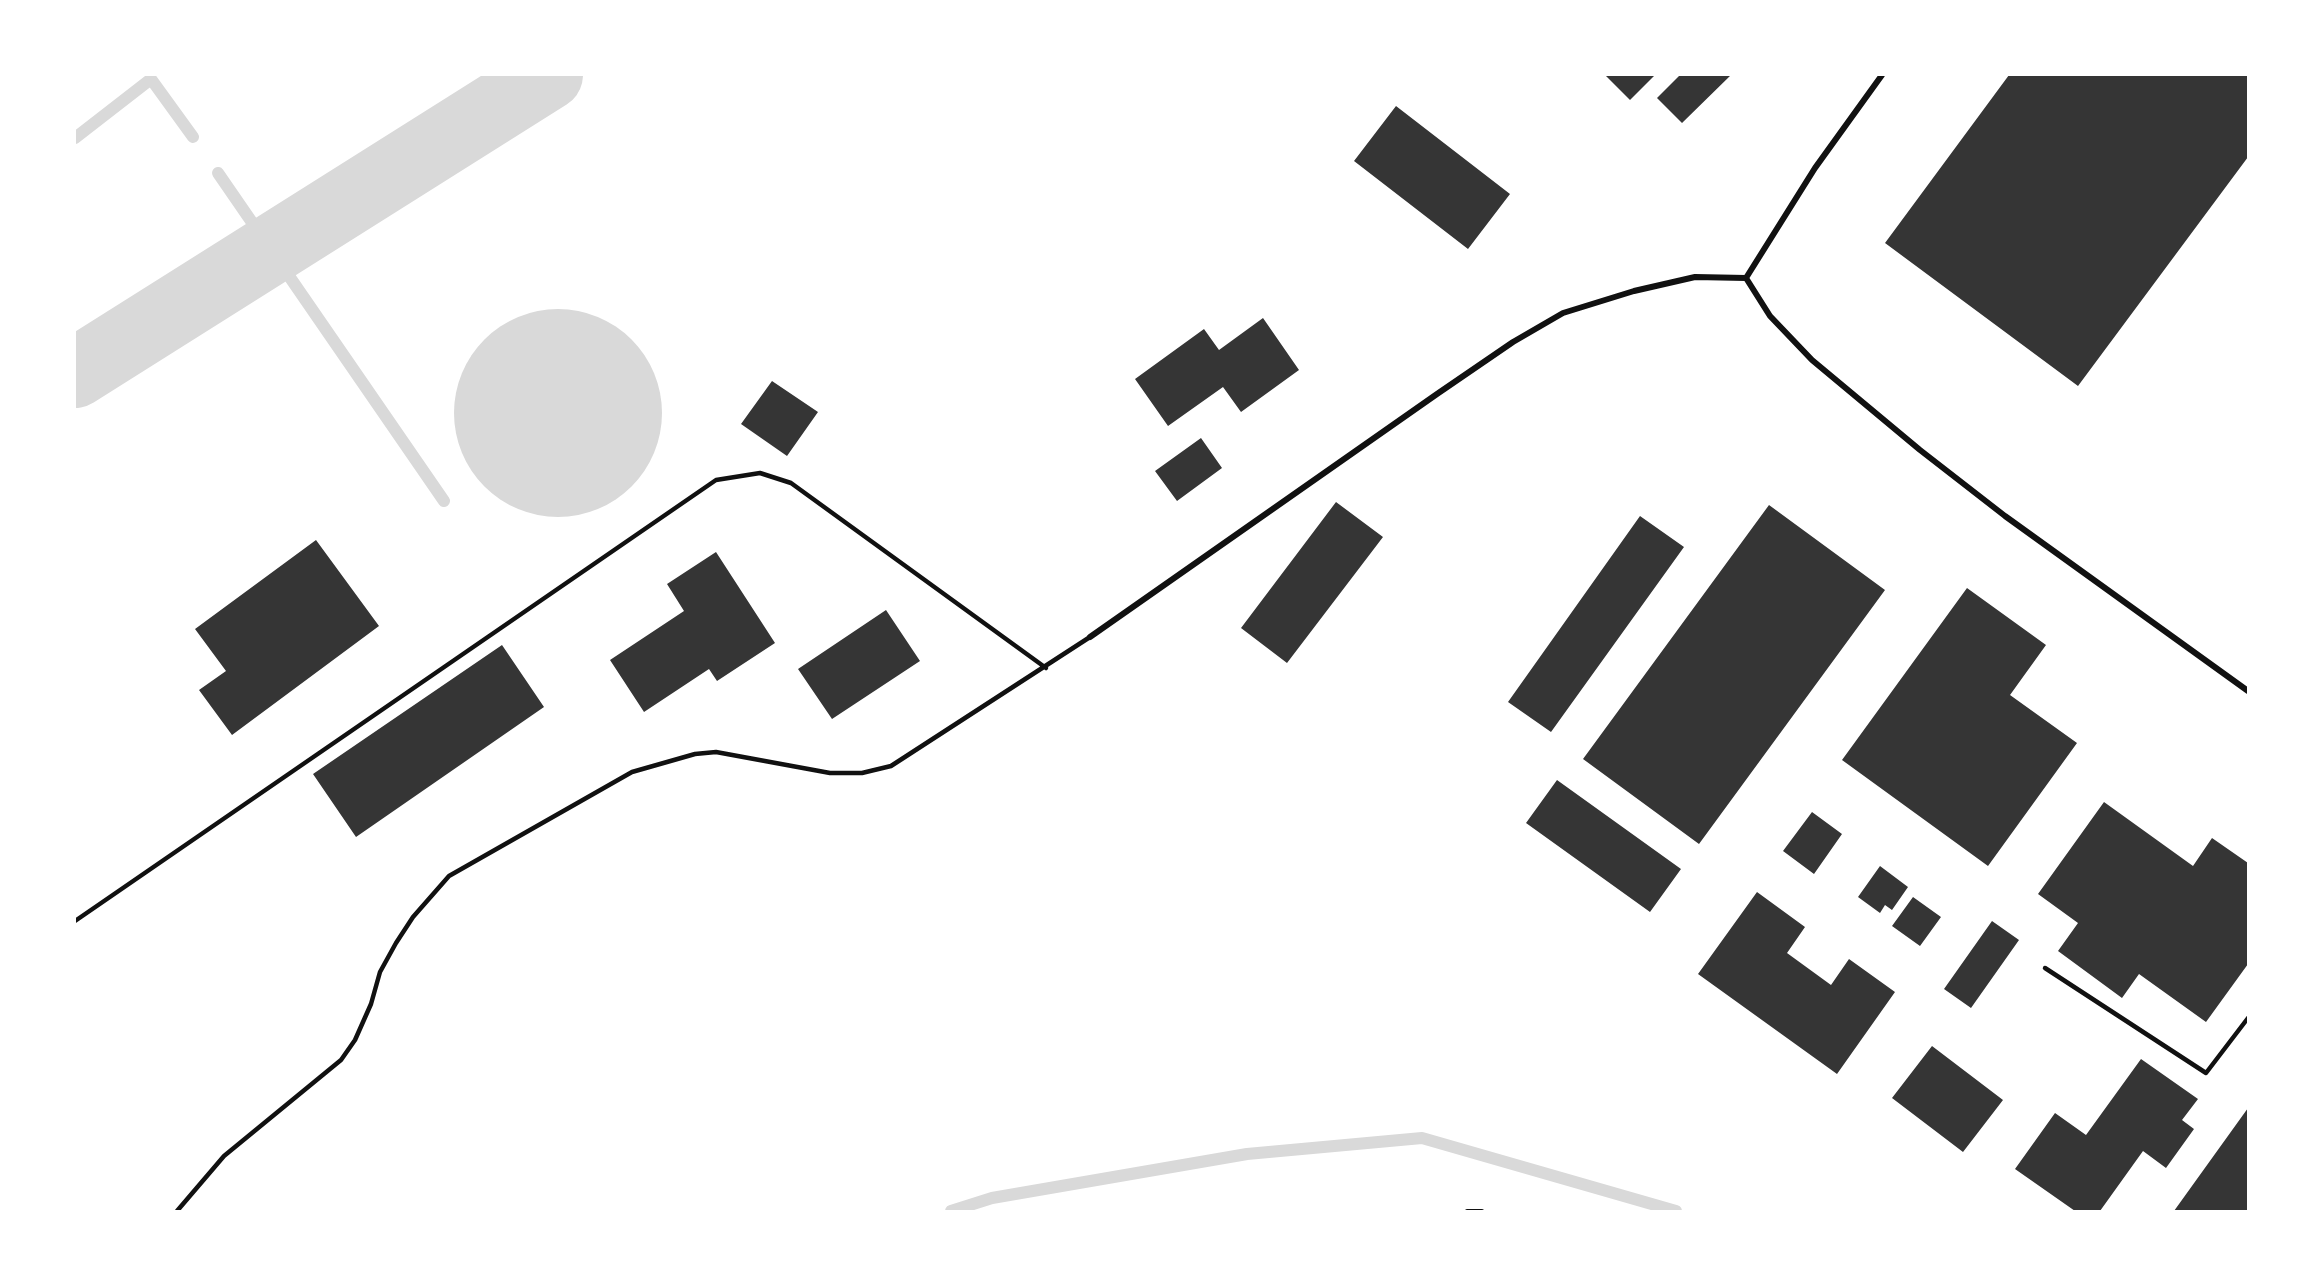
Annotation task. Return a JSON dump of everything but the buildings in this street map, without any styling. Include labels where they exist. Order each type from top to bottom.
[{"type":"street","points":[[1746,278],[1815,168],[1882,75]]},
{"type":"street","points":[[1090,637],[1447,387],[1513,342],[1563,313],[1634,291],[1695,277],[1746,278]]},
{"type":"street","points":[[1746,278],[1770,316],[1812,360],[1920,450],[2005,516],[2248,691]]},
{"type":"lane","points":[[75,921],[716,480],[760,473],[791,483],[1046,668]]},
{"type":"lane","points":[[177,1211],[224,1156],[341,1060],[355,1040],[380,972],[396,943],[413,917],[449,876],[632,772],[695,754],[716,752],[830,773],[862,773],[891,766],[1046,668],[1090,637]]},
{"type":"lane","points":[[2045,968],[2206,1073],[2248,1018]]},
{"type":"path","points":[[1467,1211],[1482,1211]]},
{"type":"shaded area","points":[[548,309],[568,309],[598,316],[616,326],[632,339],[645,355],[655,373],[662,413],[655,453],[645,471],[632,487],[616,500],[598,510],[568,517],[548,517],[518,510],[492,494],[477,479],[461,453],[454,423],[454,403],[461,373],[477,347],[492,332],[518,316]]},
{"type":"waterway","points":[[75,373],[548,75]]},
{"type":"waterway","points":[[75,138],[151,79],[193,137]]},
{"type":"waterway","points":[[218,173],[444,501]]},
{"type":"waterway","points":[[951,1211],[992,1198],[1247,1154],[1422,1138],[1676,1211]]}]
